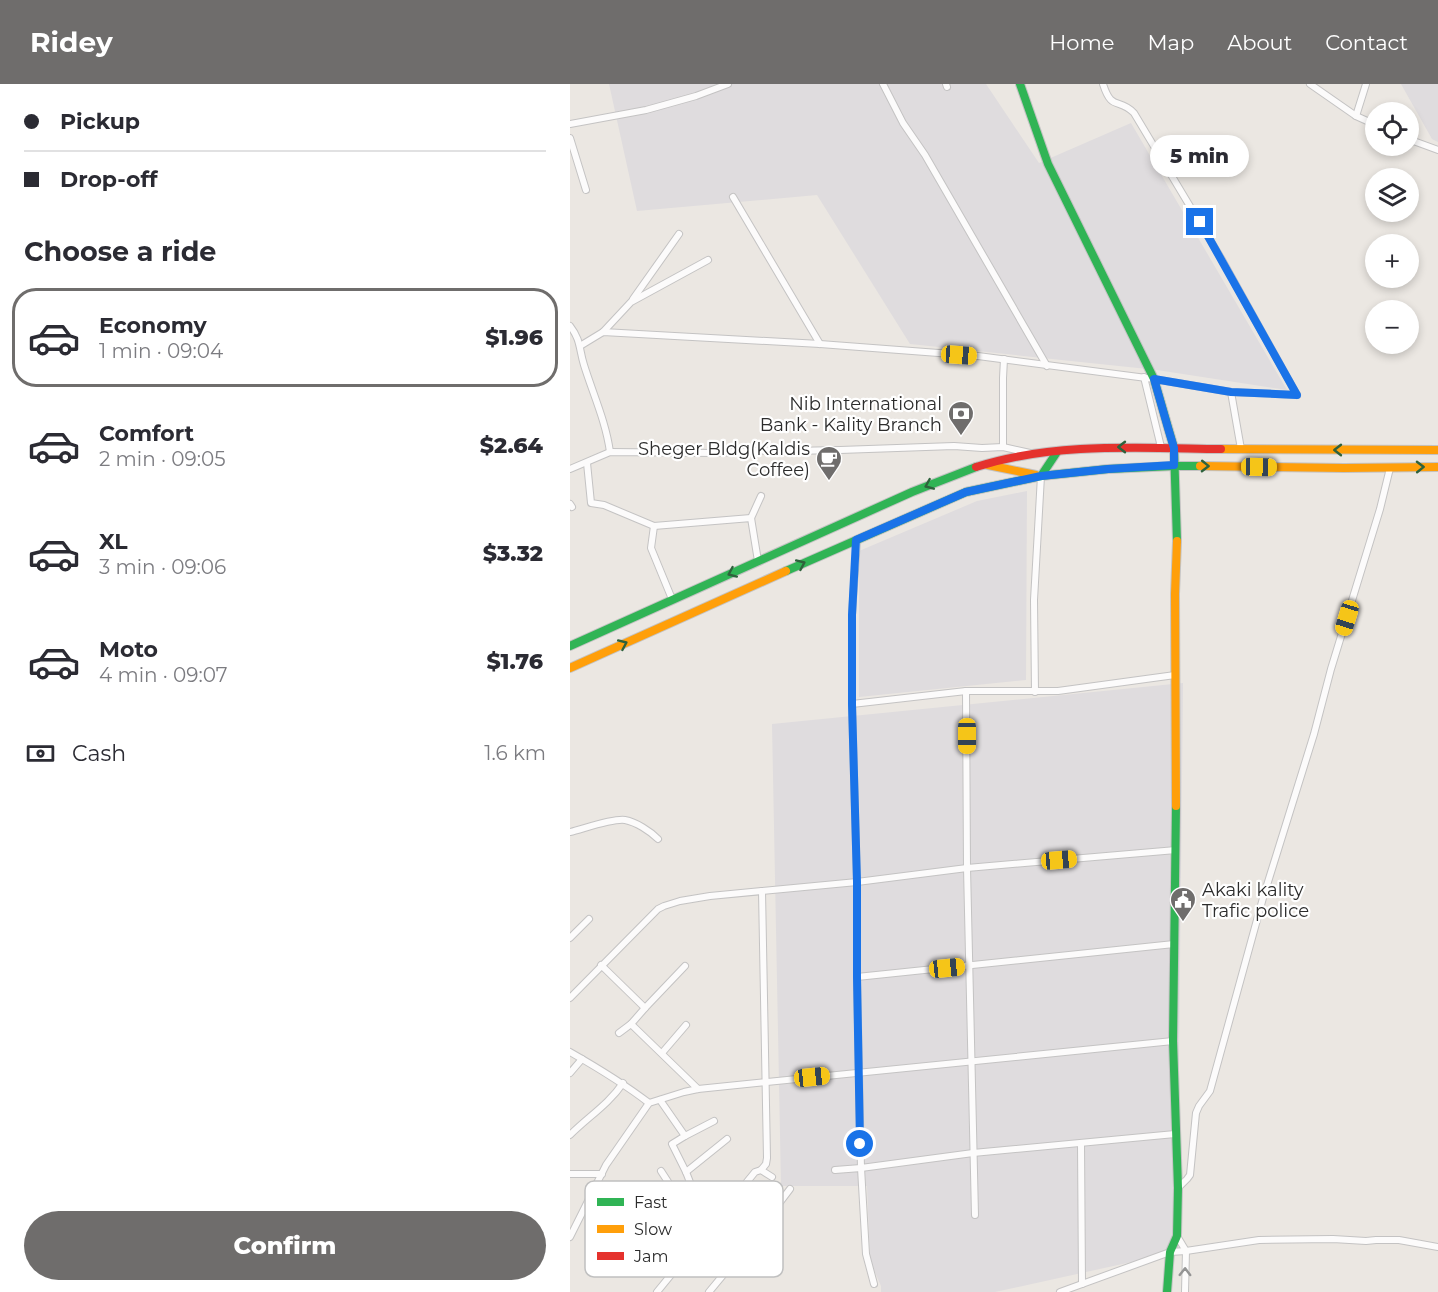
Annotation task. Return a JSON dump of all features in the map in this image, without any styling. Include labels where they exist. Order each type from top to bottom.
[{"type":"main road","points":[[1020,84],[1048,164],[1154,379],[1174,448],[1177,532],[1173,1041],[1178,1188],[1177,1236],[1170,1252],[1167,1292]]},
{"type":"main road","points":[[570,646],[912,492],[984,464],[1037,454],[1109,447],[1438,450]]},
{"type":"main road","points":[[1041,476],[1057,452]]},
{"type":"main road","points":[[984,464],[1041,476]]},
{"type":"main road","points":[[570,668],[966,492],[1041,476],[1174,465],[1438,467]]},
{"type":"street","points":[[571,123],[646,110],[728,84]]},
{"type":"street","points":[[883,84],[903,123],[925,155],[1047,366]]},
{"type":"street","points":[[603,332],[820,344],[1004,359],[1144,377],[1231,392],[1297,395],[1221,258],[1134,113],[1126,106],[1113,103],[1103,84]]},
{"type":"street","points":[[1310,84],[1365,120]]},
{"type":"street","points":[[1356,116],[1366,84]]},
{"type":"street","points":[[570,138],[586,190]]},
{"type":"street","points":[[1419,143],[1438,150]]},
{"type":"street","points":[[733,197],[820,344]]},
{"type":"street","points":[[580,346],[603,332],[631,302],[679,234]]},
{"type":"street","points":[[631,302],[708,260]]},
{"type":"street","points":[[572,330],[578,337],[584,364],[607,433],[610,452]]},
{"type":"street","points":[[1002,447],[1004,359]]},
{"type":"street","points":[[1144,377],[1161,447]]},
{"type":"street","points":[[1231,392],[1241,449]]},
{"type":"street","points":[[570,469],[610,452],[715,453],[954,446],[1002,447],[1037,454]]},
{"type":"street","points":[[587,462],[591,503],[604,505],[654,526],[751,518]]},
{"type":"street","points":[[1178,1188],[1190,1174],[1196,1113],[1210,1091],[1263,898],[1314,734],[1390,468]]},
{"type":"street","points":[[1035,692],[1034,600],[1041,476]]},
{"type":"street","points":[[758,561],[751,518],[761,496]]},
{"type":"street","points":[[654,526],[651,548],[672,599]]},
{"type":"street","points":[[856,540],[852,615],[852,704],[861,1168],[866,1254],[874,1284]]},
{"type":"street","points":[[852,704],[966,691],[1035,692],[1069,689],[1175,675]]},
{"type":"street","points":[[966,691],[967,868],[975,1215]]},
{"type":"street","points":[[570,832],[616,820],[626,820],[658,839]]},
{"type":"street","points":[[572,993],[658,909],[680,901],[967,868],[1176,850]]},
{"type":"street","points":[[748,1181],[755,1172],[761,1170],[767,1158],[762,891]]},
{"type":"street","points":[[570,938],[589,919]]},
{"type":"street","points":[[857,977],[1174,944]]},
{"type":"street","points":[[602,965],[645,1008]]},
{"type":"street","points":[[619,1033],[631,1024],[685,966]]},
{"type":"street","points":[[631,1024],[698,1089]]},
{"type":"street","points":[[662,1053],[686,1025]]},
{"type":"street","points":[[599,1181],[649,1103],[684,1092],[1173,1041]]},
{"type":"street","points":[[570,1052],[623,1083],[649,1103]]},
{"type":"street","points":[[570,1073],[582,1059]]},
{"type":"street","points":[[570,1135],[607,1103],[623,1083]]},
{"type":"street","points":[[660,1100],[685,1136]]},
{"type":"street","points":[[690,1181],[672,1144],[714,1121]]},
{"type":"street","points":[[835,1170],[973,1153],[1175,1134]]},
{"type":"street","points":[[686,1172],[726,1139]]},
{"type":"street","points":[[1081,1144],[1082,1284]]},
{"type":"street","points":[[761,1170],[772,1177]]},
{"type":"street","points":[[661,1171],[667,1181]]},
{"type":"street","points":[[570,1174],[602,1174]]},
{"type":"street","points":[[783,1198],[790,1189]]},
{"type":"street","points":[[570,1237],[585,1209]]},
{"type":"street","points":[[570,1219],[577,1224]]},
{"type":"street","points":[[1177,1236],[1186,1251],[1185,1292]]},
{"type":"street","points":[[1060,1292],[1170,1252],[1248,1241],[1269,1239],[1399,1240],[1438,1247]]},
{"type":"street","points":[[657,1292],[669,1277]]},
{"type":"street","points":[[709,1292],[721,1277]]},
{"type":"shaded area","points":[[609,84],[986,84],[1039,163],[1131,123],[1287,390],[1157,370],[910,344],[817,195],[637,211]]},
{"type":"shaded area","points":[[1401,84],[1438,84],[1438,142],[1432,139],[1419,116],[1419,102],[1411,102]]},
{"type":"shaded area","points":[[1027,491],[1026,680],[859,697],[859,551],[977,501]]},
{"type":"shaded area","points":[[1183,683],[1177,1252],[995,1292],[881,1292],[881,1286],[870,1261],[867,1186],[783,1186],[783,1181],[781,1181],[772,724]]},
{"type":"traffic: fast","points":[[1020,84],[1048,164],[1154,379],[1174,448],[1177,541]]},
{"type":"traffic: fast","points":[[1041,476],[1057,452]]},
{"type":"traffic: fast","points":[[786,571],[966,492],[1041,476],[1108,469],[1200,466]]},
{"type":"traffic: fast","points":[[570,646],[912,492],[976,467]]},
{"type":"traffic: fast","points":[[1167,1292],[1170,1252],[1177,1236],[1178,1188],[1173,1041],[1176,806]]},
{"type":"traffic: slow","points":[[1221,449],[1438,450]]},
{"type":"traffic: slow","points":[[988,465],[1036,475]]},
{"type":"traffic: slow","points":[[1200,466],[1438,467]]},
{"type":"traffic: slow","points":[[1176,806],[1177,541]]},
{"type":"traffic: slow","points":[[570,668],[786,571]]},
{"type":"traffic: jam","points":[[976,467],[1006,459],[1066,450],[1221,449]]},
{"type":"place","name":"Nib International Bank - Kality Branch","points":[[961,437]]},
{"type":"place","name":"Sheger Bldg(Kaldis Coffee)","points":[[829,482]]},
{"type":"place","name":"Akaki kality Trafic police","points":[[1183,923]]},
{"type":"route","points":[[860,1144],[852,704],[852,615],[856,540],[966,492],[1041,476],[1174,465],[1174,448],[1154,379],[1231,392],[1297,395],[1200,222]]}]
